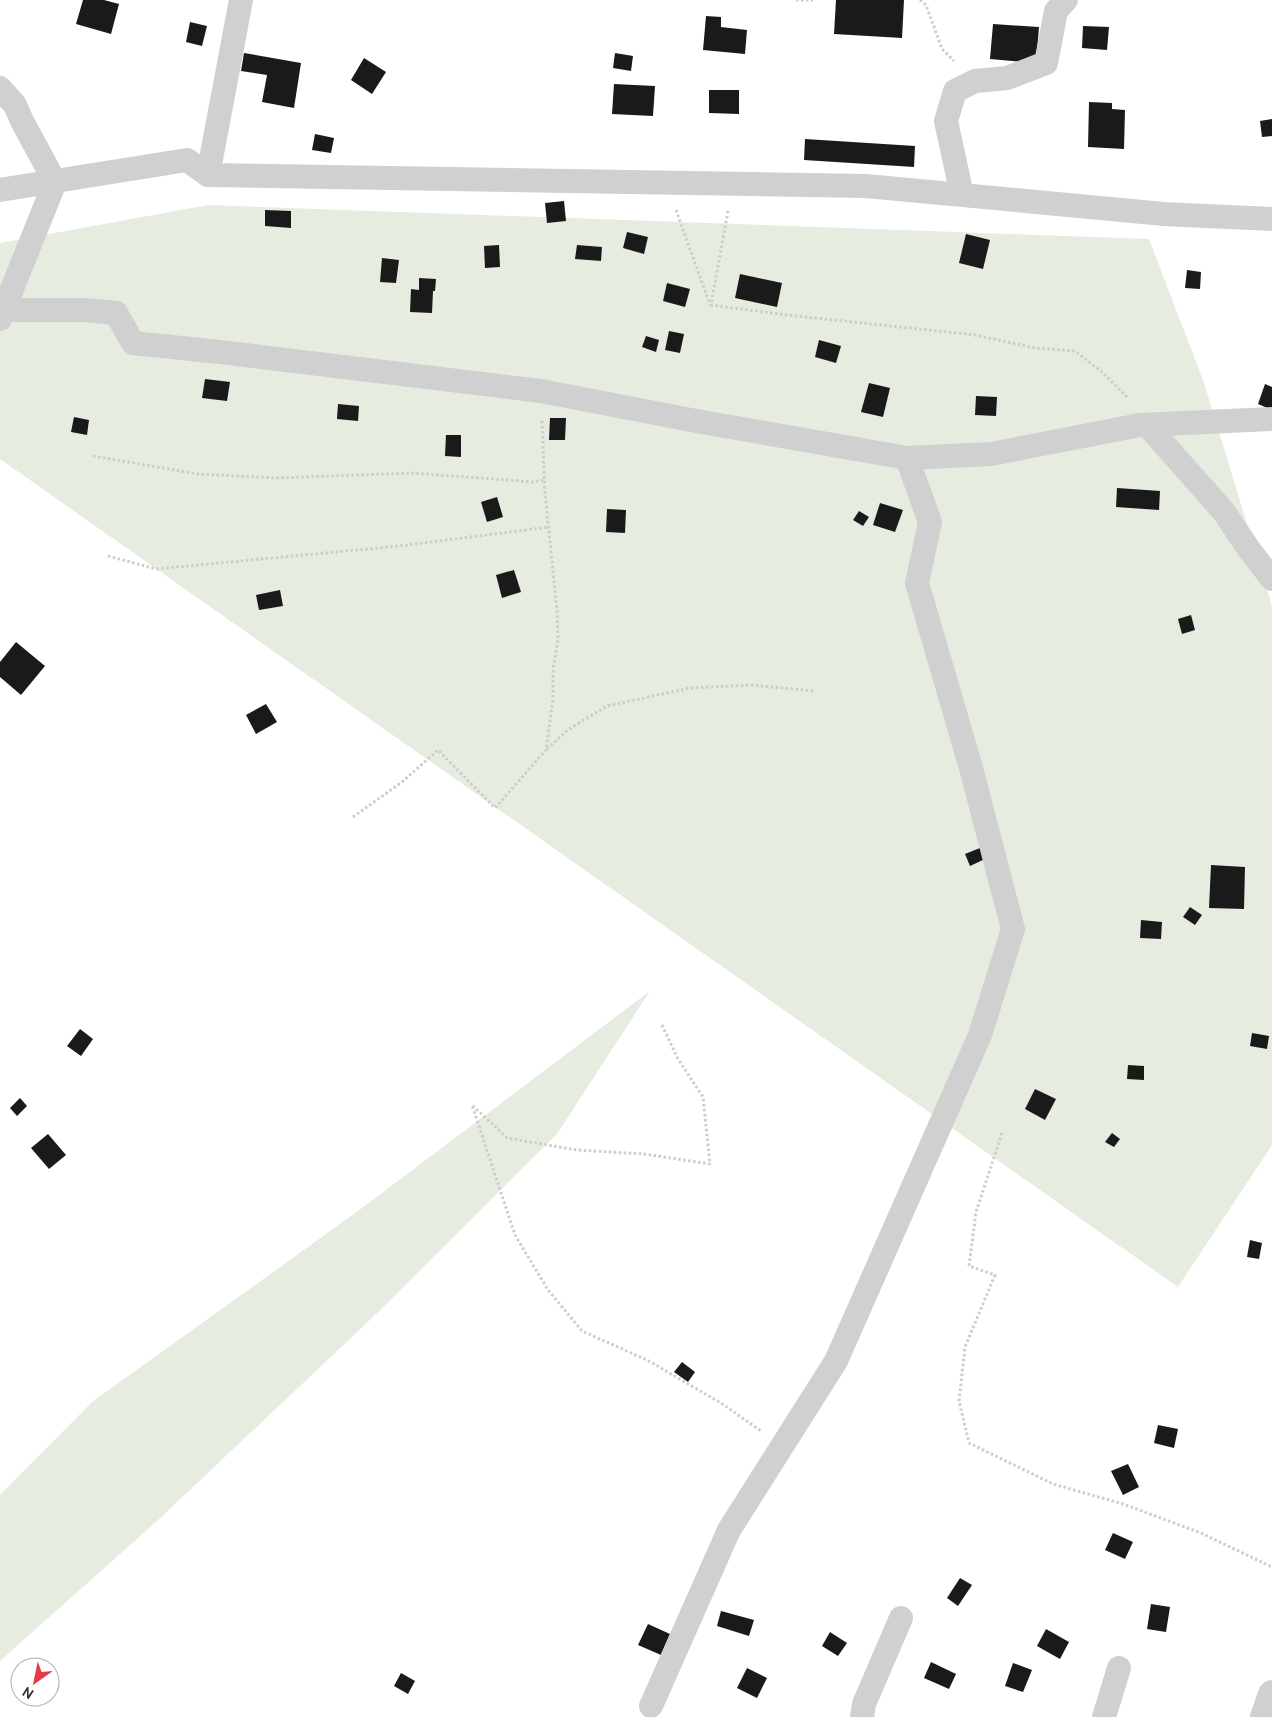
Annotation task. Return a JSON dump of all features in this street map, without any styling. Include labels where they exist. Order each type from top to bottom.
[{"type":"street","points":[[208,176],[241,0]]},
{"type":"street","points":[[962,196],[946,121],[955,91],[975,81],[1008,78],[1046,63],[1056,11],[1066,0]]},
{"type":"street","points":[[0,88],[15,105],[56,182]]},
{"type":"street","points":[[0,190],[187,160],[208,176],[866,186],[1164,214],[1272,220]]},
{"type":"street","points":[[56,182],[2,314],[84,310],[116,313],[133,343],[229,352],[541,391],[691,420],[907,458],[991,454],[1148,425],[1272,419]]},
{"type":"street","points":[[1148,425],[1224,512],[1272,579]]},
{"type":"street","points":[[651,1706],[729,1530],[836,1361],[980,1035],[1013,929],[971,768],[917,583],[930,522],[907,458]]},
{"type":"street","points":[[862,1717],[864,1704],[901,1618]]},
{"type":"street","points":[[1104,1717],[1119,1668]]},
{"type":"path","points":[[796,0],[813,0]]},
{"type":"path","points":[[920,0],[926,6],[942,49],[975,81]]},
{"type":"path","points":[[666,182],[711,305]]},
{"type":"path","points":[[711,305],[734,183]]},
{"type":"path","points":[[711,305],[974,335],[1035,348],[1075,351],[1101,371],[1124,393],[1148,425]]},
{"type":"path","points":[[541,391],[544,480],[557,610],[558,640],[553,670],[553,699],[546,750]]},
{"type":"path","points":[[93,456],[198,474],[234,476],[278,478],[411,472],[534,482],[544,480]]},
{"type":"path","points":[[108,556],[156,569],[380,548],[549,527]]},
{"type":"path","points":[[353,817],[402,782],[438,750],[495,808],[546,750],[569,729],[607,706],[690,688],[750,685],[814,691]]},
{"type":"path","points":[[662,1026],[678,1059],[703,1098],[710,1164],[644,1154],[577,1150],[507,1138],[472,1105],[515,1235],[548,1290],[582,1331],[647,1360],[720,1403],[782,1446]]},
{"type":"path","points":[[1002,1134],[976,1212],[969,1266],[995,1275],[965,1347],[959,1401],[969,1443],[1053,1484],[1123,1504],[1201,1533],[1272,1567]]},
{"type":"shaded area","points":[[208,205],[1149,239],[1204,383],[1272,606],[1272,1145],[1178,1287],[0,459],[0,243]]},
{"type":"shaded area","points":[[650,991],[557,1134],[373,1317],[157,1521],[0,1661],[0,1495],[92,1402],[358,1211]]},
{"type":"building","points":[[83,0],[104,0],[119,4],[111,34],[76,24]]},
{"type":"building","points":[[836,0],[904,0],[902,38],[834,34]]},
{"type":"building","points":[[706,16],[721,17],[721,27],[747,30],[745,54],[703,50]]},
{"type":"building","points":[[190,22],[207,26],[202,46],[186,42]]},
{"type":"building","points":[[993,24],[1039,27],[1036,63],[990,59]]},
{"type":"building","points":[[1083,26],[1109,27],[1107,50],[1082,48]]},
{"type":"building","points":[[244,53],[301,63],[294,108],[262,102],[267,75],[241,71]]},
{"type":"building","points":[[615,53],[633,56],[631,71],[613,68]]},
{"type":"building","points":[[364,58],[386,72],[372,94],[351,80]]},
{"type":"building","points":[[614,84],[655,86],[653,116],[612,114]]},
{"type":"building","points":[[709,90],[739,90],[739,114],[709,113]]},
{"type":"building","points":[[1089,102],[1112,103],[1112,109],[1125,110],[1124,149],[1088,147]]},
{"type":"building","points":[[1272,119],[1272,136],[1262,137],[1260,121]]},
{"type":"building","points":[[315,134],[334,138],[331,153],[312,150]]},
{"type":"building","points":[[805,139],[915,146],[914,167],[804,160]]},
{"type":"building","points":[[564,201],[566,221],[547,223],[545,203]]},
{"type":"building","points":[[265,210],[291,211],[291,228],[265,226]]},
{"type":"building","points":[[627,232],[648,237],[644,254],[623,248]]},
{"type":"building","points":[[966,234],[990,240],[983,269],[959,263]]},
{"type":"building","points":[[499,245],[500,267],[485,268],[484,246]]},
{"type":"building","points":[[577,245],[602,247],[601,261],[575,259]]},
{"type":"building","points":[[382,258],[399,260],[396,283],[380,282]]},
{"type":"building","points":[[1187,270],[1201,272],[1200,289],[1185,288]]},
{"type":"building","points":[[740,274],[782,283],[777,307],[735,298]]},
{"type":"building","points":[[419,278],[436,279],[435,291],[433,291],[432,313],[410,312],[411,289],[419,290]]},
{"type":"building","points":[[667,283],[690,289],[685,307],[663,301]]},
{"type":"building","points":[[669,331],[684,334],[680,353],[665,350]]},
{"type":"building","points":[[646,336],[659,340],[656,352],[642,347]]},
{"type":"building","points":[[819,340],[841,346],[836,363],[815,357]]},
{"type":"building","points":[[205,379],[230,382],[227,401],[202,398]]},
{"type":"building","points":[[869,383],[890,388],[883,417],[861,412]]},
{"type":"building","points":[[1265,384],[1272,387],[1272,410],[1258,404]]},
{"type":"building","points":[[976,396],[997,397],[996,416],[975,415]]},
{"type":"building","points":[[338,404],[359,406],[358,421],[337,419]]},
{"type":"building","points":[[74,417],[89,420],[87,435],[71,432]]},
{"type":"building","points":[[550,418],[566,418],[565,440],[549,440]]},
{"type":"building","points":[[446,435],[461,435],[461,457],[445,456]]},
{"type":"building","points":[[1117,488],[1160,491],[1159,510],[1116,507]]},
{"type":"building","points":[[497,497],[503,517],[487,522],[481,502]]},
{"type":"building","points":[[880,503],[903,510],[895,532],[873,525]]},
{"type":"building","points":[[607,509],[626,510],[625,533],[606,532]]},
{"type":"building","points":[[859,511],[869,517],[863,526],[853,520]]},
{"type":"building","points":[[514,570],[521,592],[502,598],[496,575]]},
{"type":"building","points":[[280,590],[283,606],[259,610],[256,595]]},
{"type":"building","points":[[1191,615],[1195,630],[1182,634],[1178,619]]},
{"type":"building","points":[[16,642],[45,666],[21,695],[0,677],[0,662]]},
{"type":"building","points":[[266,704],[277,722],[256,734],[246,715]]},
{"type":"building","points":[[980,848],[985,859],[970,866],[965,854]]},
{"type":"building","points":[[1211,865],[1245,867],[1244,909],[1209,908]]},
{"type":"building","points":[[1190,907],[1202,915],[1195,925],[1183,917]]},
{"type":"building","points":[[1141,920],[1162,922],[1161,939],[1140,938]]},
{"type":"building","points":[[80,1029],[93,1039],[81,1056],[67,1046]]},
{"type":"building","points":[[1252,1033],[1269,1036],[1267,1049],[1250,1046]]},
{"type":"building","points":[[1128,1065],[1144,1066],[1144,1080],[1127,1079]]},
{"type":"building","points":[[1035,1089],[1056,1099],[1045,1120],[1025,1109]]},
{"type":"building","points":[[20,1098],[27,1106],[17,1116],[10,1108]]},
{"type":"building","points":[[1112,1133],[1120,1139],[1114,1147],[1105,1142]]},
{"type":"building","points":[[48,1134],[66,1155],[49,1169],[31,1148]]},
{"type":"building","points":[[1250,1240],[1262,1243],[1259,1259],[1247,1257]]},
{"type":"building","points":[[682,1362],[695,1372],[688,1382],[674,1372]]},
{"type":"building","points":[[1158,1425],[1178,1429],[1174,1448],[1154,1443]]},
{"type":"building","points":[[1128,1464],[1139,1487],[1123,1495],[1111,1471]]},
{"type":"building","points":[[1113,1533],[1133,1542],[1125,1559],[1105,1550]]},
{"type":"building","points":[[960,1578],[972,1585],[958,1606],[947,1598]]},
{"type":"building","points":[[1151,1604],[1170,1607],[1166,1632],[1147,1629]]},
{"type":"building","points":[[721,1611],[754,1620],[749,1636],[717,1626]]},
{"type":"building","points":[[648,1624],[670,1634],[661,1655],[638,1645]]},
{"type":"building","points":[[1046,1629],[1069,1642],[1060,1659],[1037,1646]]},
{"type":"building","points":[[830,1632],[847,1643],[838,1656],[822,1646]]},
{"type":"building","points":[[931,1662],[956,1674],[949,1689],[924,1678]]},
{"type":"building","points":[[1013,1663],[1032,1670],[1023,1692],[1005,1686]]},
{"type":"building","points":[[747,1668],[767,1678],[757,1698],[737,1688]]},
{"type":"building","points":[[401,1673],[415,1681],[408,1694],[394,1686]]}]
